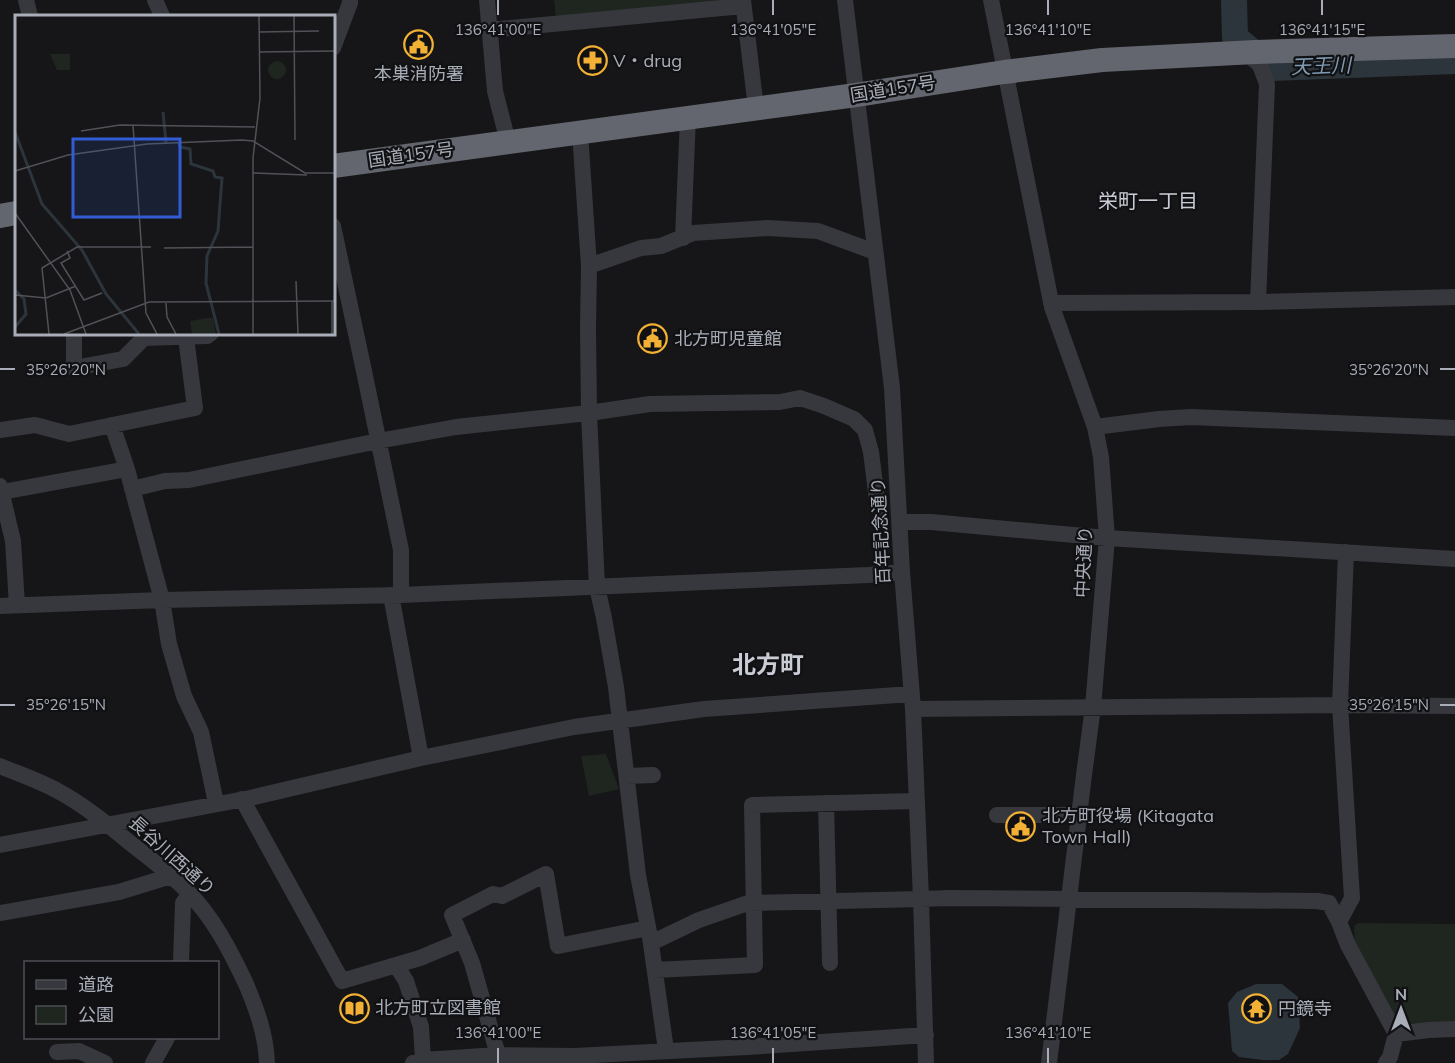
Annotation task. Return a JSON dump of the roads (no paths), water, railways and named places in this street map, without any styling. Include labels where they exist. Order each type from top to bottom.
[{"type":"highway","name":"国道157号","points":[[334,166],[1102,60],[1255,52],[1455,46]]},
{"type":"highway","points":[[0,216],[15,213]]},
{"type":"street","points":[[26,0],[30,15]]},
{"type":"street","points":[[155,0],[162,15]]},
{"type":"street","points":[[334,45],[350,0]]},
{"type":"street","points":[[487,0],[495,91],[508,142]]},
{"type":"street","name":"百年記念通り","points":[[845,0],[892,388],[912,701],[926,1063]]},
{"type":"street","name":"中央通り","points":[[991,0],[1051,303],[1095,427],[1101,458],[1107,538],[1093,707],[1049,1063]]},
{"type":"street","points":[[489,30],[743,3],[756,108]]},
{"type":"street","points":[[1255,52],[1267,84],[1258,302]]},
{"type":"street","points":[[683,238],[688,117]]},
{"type":"street","points":[[580,132],[589,266],[589,413],[597,586],[621,720],[638,875],[650,935],[666,1050]]},
{"type":"street","points":[[589,266],[641,248],[661,246],[693,233],[768,228],[818,231],[876,252]]},
{"type":"street","points":[[334,236],[338,274],[378,441],[401,550],[396,595],[421,758]]},
{"type":"street","points":[[1051,303],[1258,302],[1455,297]]},
{"type":"street","points":[[74,334],[74,368],[123,359],[144,338],[207,336],[209,334]]},
{"type":"street","points":[[0,430],[35,425],[69,434],[195,408],[186,337]]},
{"type":"street","points":[[132,489],[456,428],[650,404],[780,402],[800,398],[854,419],[865,430],[871,452],[878,508]]},
{"type":"street","points":[[1095,427],[1191,417],[1455,428]]},
{"type":"street","points":[[112,425],[127,469],[162,600],[170,644],[184,696],[201,732],[216,803]]},
{"type":"street","points":[[127,469],[1,489],[5,532],[13,541],[8,606],[396,595],[902,572]]},
{"type":"street","points":[[900,522],[931,522],[1107,538],[1455,559]]},
{"type":"street","points":[[1339,922],[1352,898],[1340,705],[1346,552]]},
{"type":"street","points":[[0,845],[242,799],[421,758],[574,727],[704,709],[800,700],[1093,707],[1455,706]]},
{"type":"street","name":"長谷川西通り","points":[[0,766],[58,791],[109,825],[190,894],[215,927],[239,968],[257,1010],[267,1049],[267,1063]]},
{"type":"street","points":[[627,776],[653,775]]},
{"type":"street","points":[[242,799],[342,981],[420,958],[463,940]]},
{"type":"street","points":[[655,970],[755,965],[753,805],[917,801]]},
{"type":"street","points":[[826,803],[830,963]]},
{"type":"street","points":[[997,815],[1079,815]]},
{"type":"street","points":[[498,1055],[472,963],[452,915],[493,894],[502,896],[546,874],[558,946],[650,935],[699,921],[748,903],[950,897],[1317,901],[1329,903],[1348,945],[1396,1034],[1390,1057],[1386,1063]]},
{"type":"street","points":[[0,913],[119,892],[171,876]]},
{"type":"street","points":[[181,961],[183,903],[190,894]]},
{"type":"street","points":[[396,965],[406,981],[421,1027],[418,1061],[498,1055],[575,1060],[666,1050],[926,1035]]},
{"type":"street","points":[[1396,1034],[1455,1029]]},
{"type":"street","points":[[153,1063],[166,1039]]},
{"type":"street","points":[[57,1052],[80,1051],[105,1063]]},
{"type":"waterway","name":"天王川","points":[[1234,0],[1235,37],[1271,68],[1455,61]]},
{"type":"place","name":"本巣消防署","points":[[419,45]]},
{"type":"place","name":"V・drug","points":[[592,61]]},
{"type":"place","name":"北方町児童館","points":[[653,339]]},
{"type":"place","name":"北方町役場 (Kitagata Town Hall)","points":[[1021,826]]},
{"type":"place","name":"北方町立図書館","points":[[354,1008]]},
{"type":"place","name":"円鏡寺","points":[[1257,1009]]},
{"type":"district","name":"栄町一丁目","points":[[1148,201]]},
{"type":"district","name":"北方町","points":[[768,665]]}]
